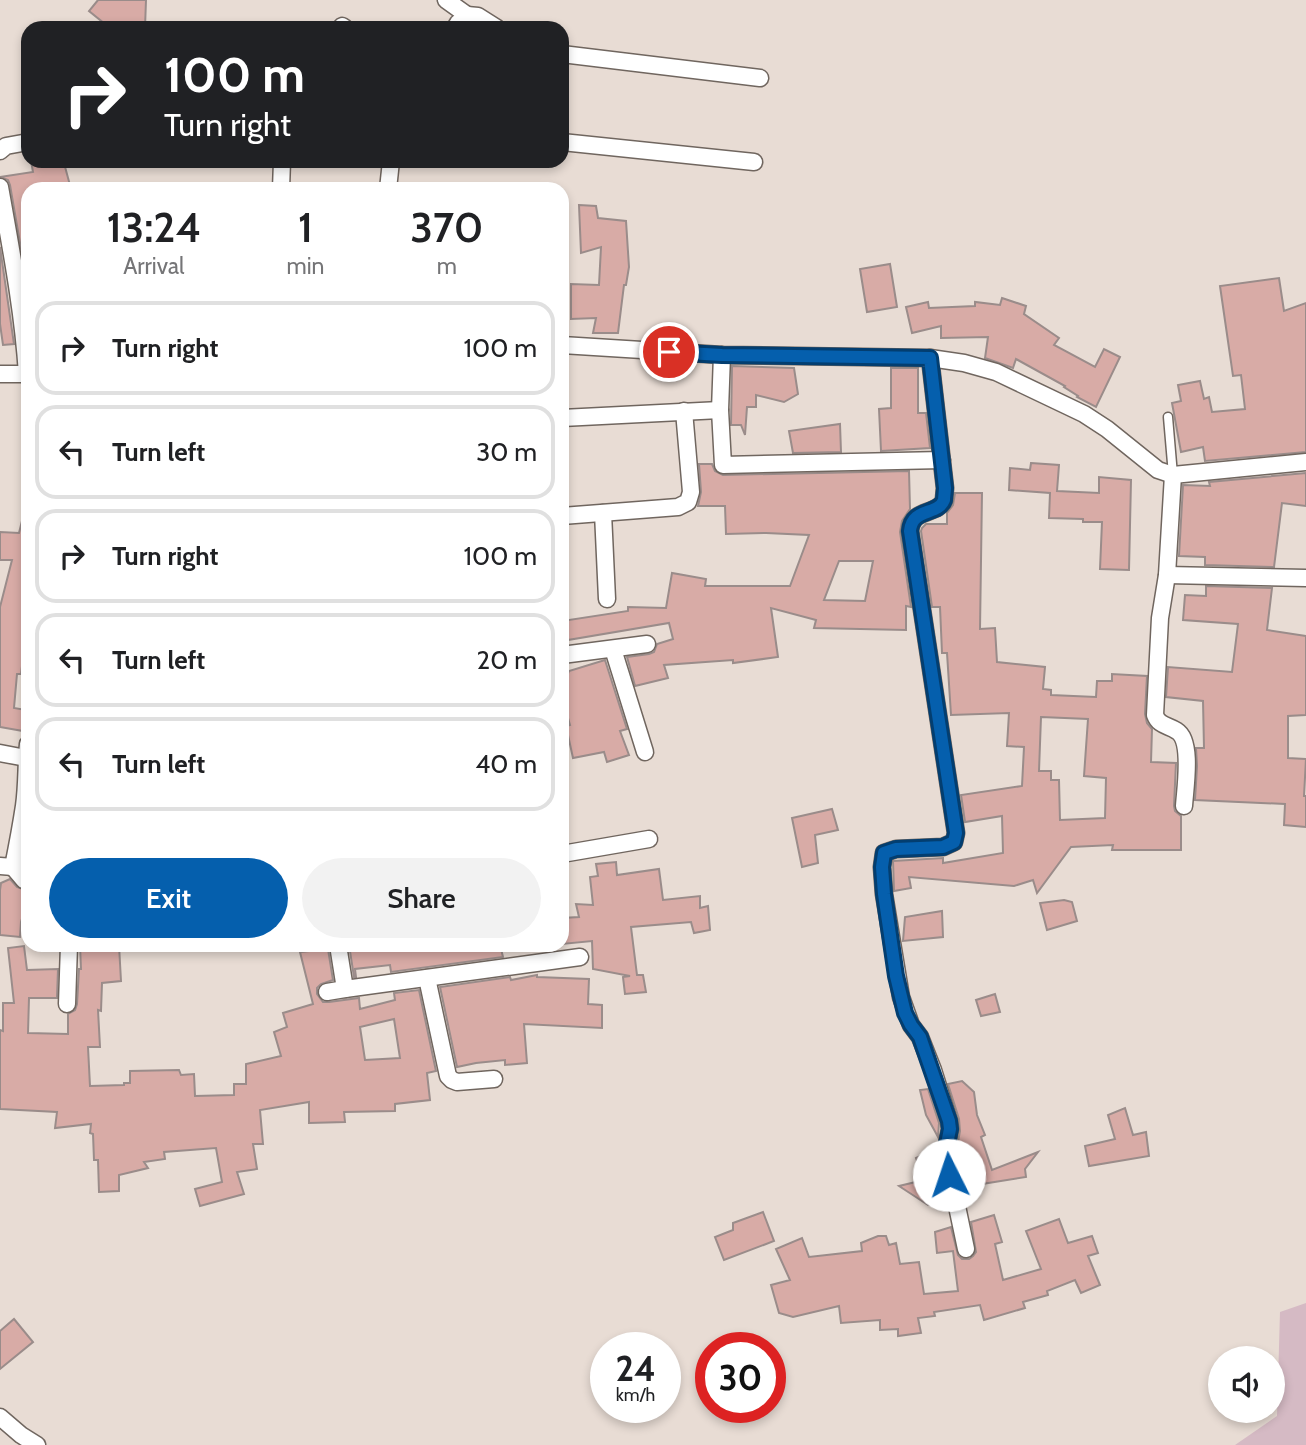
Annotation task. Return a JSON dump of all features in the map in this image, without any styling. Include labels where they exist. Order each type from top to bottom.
[{"type":"street","points":[[446,0],[467,15],[478,16],[486,21]]},
{"type":"street","points":[[460,21],[467,15]]},
{"type":"street","points":[[569,55],[760,78]]},
{"type":"street","points":[[0,151],[6,146],[21,143]]},
{"type":"street","points":[[569,143],[754,162]]},
{"type":"street","points":[[0,187],[20,299],[21,319]]},
{"type":"street","points":[[569,345],[722,355],[930,358],[964,363],[996,372],[1084,414],[1158,470],[1173,475],[1306,462]]},
{"type":"street","points":[[722,355],[720,410],[723,465],[942,460]]},
{"type":"street","points":[[930,358],[944,499],[941,505],[915,517],[910,531],[956,833],[954,842],[943,847],[896,849],[884,853],[882,867],[901,997],[911,1025],[920,1037],[949,1121],[944,1159],[966,1249]]},
{"type":"street","points":[[0,374],[21,374]]},
{"type":"street","points":[[569,418],[720,410]]},
{"type":"street","points":[[569,515],[678,507],[688,502],[691,492],[684,411]]},
{"type":"street","points":[[1173,475],[1167,575],[1160,618],[1155,715],[1163,725],[1178,731],[1186,748],[1184,806]]},
{"type":"street","points":[[603,513],[607,598]]},
{"type":"street","points":[[1167,575],[1306,578]]},
{"type":"street","points":[[569,653],[647,644]]},
{"type":"street","points":[[613,649],[645,752]]},
{"type":"street","points":[[0,754],[21,752]]},
{"type":"street","points":[[21,816],[6,866],[21,878]]},
{"type":"street","points":[[569,853],[649,839]]},
{"type":"street","points":[[67,1004],[69,952]]},
{"type":"street","points":[[339,952],[345,989]]},
{"type":"street","points":[[327,992],[580,957]]},
{"type":"street","points":[[427,978],[448,1076],[457,1082],[494,1079]]},
{"type":"street","points":[[0,1417],[17,1440],[37,1445]]},
{"type":"lane","points":[[1168,417],[1173,475]]},
{"type":"shaded area","points":[[1306,1303],[1306,1445],[1235,1445],[1267,1423],[1285,1423],[1285,1346],[1279,1346],[1280,1312]]},
{"type":"building","points":[[98,0],[146,0],[145,21],[101,21],[89,11]]},
{"type":"building","points":[[32,168],[65,168],[69,182],[21,182],[21,249],[10,185],[8,180],[0,177],[33,172]]},
{"type":"building","points":[[579,205],[596,206],[598,218],[626,221],[629,267],[618,333],[593,333],[596,318],[571,319],[571,284],[599,285],[601,247],[581,253]]},
{"type":"building","points":[[0,247],[14,344],[3,345],[0,324]]},
{"type":"building","points":[[890,264],[897,307],[867,312],[860,269]]},
{"type":"building","points":[[1279,278],[1284,311],[1306,303],[1306,452],[1205,461],[1203,447],[1181,452],[1172,403],[1181,401],[1178,385],[1200,381],[1204,399],[1209,397],[1212,412],[1245,409],[1241,375],[1233,376],[1220,286]]},
{"type":"building","points":[[1002,298],[1026,306],[1024,314],[1059,338],[1054,345],[1095,367],[1104,349],[1120,357],[1096,407],[1016,359],[1013,368],[985,358],[988,337],[941,338],[941,326],[912,333],[906,307],[928,302],[929,308],[975,306],[975,302],[1000,305]]},
{"type":"building","points":[[732,366],[794,368],[798,394],[784,402],[756,395],[756,407],[747,407],[745,435],[741,425],[731,425]]},
{"type":"building","points":[[891,368],[918,368],[918,413],[926,413],[930,448],[881,451],[879,409],[891,408]]},
{"type":"building","points":[[840,424],[841,452],[793,453],[789,431]]},
{"type":"building","points":[[1031,463],[1059,465],[1057,491],[1099,493],[1099,477],[1131,480],[1129,570],[1100,569],[1102,522],[1049,518],[1050,493],[1009,490],[1010,468],[1030,470]]},
{"type":"building","points":[[699,464],[712,464],[715,471],[723,475],[909,471],[910,509],[902,521],[900,532],[911,607],[906,606],[906,630],[814,628],[816,620],[771,608],[778,657],[733,663],[733,660],[664,665],[668,678],[635,686],[627,657],[649,654],[654,652],[657,644],[673,639],[669,623],[569,640],[569,620],[628,611],[628,607],[666,608],[672,573],[706,579],[705,586],[790,586],[809,535],[726,534],[725,506],[698,506],[701,492]],"holes":[[[839,561],[873,561],[865,601],[824,600]]]},
{"type":"building","points":[[1306,473],[1306,506],[1282,503],[1274,567],[1205,565],[1205,557],[1179,556],[1183,485],[1210,486],[1209,482]]},
{"type":"building","points":[[955,493],[982,493],[980,629],[995,628],[997,662],[1045,667],[1043,689],[1051,690],[1051,695],[1096,697],[1097,681],[1112,681],[1112,674],[1147,676],[1145,714],[1152,729],[1151,762],[1176,763],[1174,806],[1181,816],[1181,850],[1112,850],[1113,845],[1071,847],[1037,893],[1033,880],[1014,886],[909,877],[911,888],[894,891],[893,861],[943,858],[943,863],[1003,853],[1002,816],[965,822],[961,795],[1022,786],[1024,747],[1007,746],[1009,713],[951,715],[947,653],[942,653],[940,607],[932,607],[921,531],[926,524],[947,524],[947,513],[953,505]],"holes":[[[1041,717],[1088,719],[1084,776],[1106,778],[1105,818],[1060,820],[1059,780],[1051,780],[1051,771],[1039,771]]]},
{"type":"building","points":[[21,525],[21,674],[17,674],[14,708],[21,709],[21,731],[0,727],[0,607],[12,560],[0,560],[0,532],[19,533]]},
{"type":"building","points":[[1206,586],[1272,588],[1267,630],[1306,636],[1306,715],[1288,716],[1288,758],[1306,759],[1306,827],[1284,825],[1285,804],[1195,800],[1196,748],[1204,748],[1203,701],[1166,697],[1168,667],[1232,672],[1238,624],[1183,620],[1185,595],[1206,596]]},
{"type":"building","points":[[605,660],[627,729],[620,731],[629,755],[607,762],[604,752],[573,758],[569,740],[569,671]]},
{"type":"building","points":[[832,809],[838,830],[815,835],[818,863],[802,867],[792,818]]},
{"type":"building","points":[[616,862],[617,875],[659,869],[663,900],[700,896],[700,908],[708,906],[710,930],[694,933],[691,922],[631,927],[637,975],[643,975],[646,992],[625,994],[623,977],[630,976],[593,969],[592,941],[569,943],[569,918],[579,917],[576,904],[593,905],[590,877],[598,876],[596,864]]},
{"type":"building","points":[[10,879],[21,888],[20,937],[0,935],[1,883]]},
{"type":"building","points":[[1064,900],[1072,902],[1077,921],[1047,930],[1040,903]]},
{"type":"building","points":[[942,911],[943,937],[903,941],[905,917]]},
{"type":"building","points":[[21,946],[21,952],[25,952],[27,970],[58,969],[57,998],[29,998],[28,1033],[68,1034],[68,1014],[75,1010],[77,1004],[80,952],[119,952],[121,981],[102,983],[101,1011],[98,1010],[100,1047],[88,1047],[90,1086],[130,1083],[130,1071],[179,1070],[181,1075],[194,1074],[195,1096],[234,1095],[234,1084],[246,1084],[246,1064],[281,1056],[274,1032],[287,1027],[283,1013],[313,1004],[300,952],[328,952],[333,980],[317,988],[317,994],[323,1002],[359,998],[360,1009],[395,1000],[394,993],[419,990],[436,1071],[427,1073],[430,1100],[395,1104],[395,1111],[344,1112],[345,1122],[309,1123],[309,1102],[260,1110],[263,1144],[253,1144],[257,1169],[237,1172],[244,1194],[200,1206],[195,1189],[222,1182],[216,1148],[164,1152],[165,1159],[144,1162],[148,1168],[119,1175],[119,1191],[99,1192],[98,1160],[94,1160],[91,1124],[55,1128],[57,1112],[0,1109],[0,1030],[3,1031],[3,1003],[14,1003],[8,948]],"holes":[[[394,1019],[400,1058],[365,1060],[360,1027]]]},
{"type":"building","points":[[350,952],[502,952],[503,957],[391,972],[390,965],[355,969],[354,977]]},
{"type":"building","points":[[537,975],[589,979],[588,1004],[602,1005],[602,1028],[524,1024],[527,1063],[505,1065],[505,1060],[457,1067],[440,987]]},
{"type":"building","points":[[995,994],[1000,1012],[981,1016],[976,1000]]},
{"type":"building","points":[[962,1081],[974,1092],[977,1115],[985,1135],[981,1137],[992,1170],[1038,1152],[1025,1169],[1026,1177],[963,1187],[955,1158],[960,1131],[959,1119],[948,1084]]},
{"type":"building","points":[[928,1089],[939,1123],[938,1137],[926,1115],[920,1090]]},
{"type":"building","points":[[1125,1108],[1133,1135],[1146,1132],[1149,1156],[1089,1166],[1085,1146],[1115,1139],[1108,1115]]},
{"type":"building","points":[[935,1149],[934,1161],[942,1190],[939,1190],[945,1199],[928,1205],[899,1186],[924,1180],[916,1158]]},
{"type":"building","points":[[763,1212],[774,1241],[724,1260],[715,1237],[733,1230],[733,1223]]},
{"type":"building","points":[[994,1215],[1002,1242],[995,1244],[1003,1280],[1041,1269],[1026,1231],[1059,1219],[1068,1243],[1092,1236],[1098,1253],[1088,1256],[1100,1285],[1081,1293],[1075,1280],[1047,1291],[1048,1295],[1023,1302],[1025,1308],[984,1320],[980,1305],[934,1312],[935,1316],[918,1318],[921,1333],[898,1336],[898,1329],[880,1330],[880,1320],[841,1323],[839,1306],[793,1317],[779,1313],[771,1285],[790,1280],[776,1249],[802,1238],[809,1257],[862,1251],[861,1243],[878,1236],[886,1236],[889,1245],[896,1243],[900,1264],[919,1262],[924,1294],[958,1291],[953,1251],[937,1253],[935,1232],[951,1227],[958,1255],[962,1259],[969,1259],[976,1252],[971,1222]]},
{"type":"building","points":[[14,1319],[33,1342],[0,1369],[0,1331]]},
{"type":"route","points":[[669,352],[930,358],[944,499],[941,505],[915,517],[910,531],[956,833],[954,842],[943,847],[896,849],[884,853],[882,867],[896,976],[905,1013],[920,1037],[949,1121],[944,1159],[949,1175]]}]
